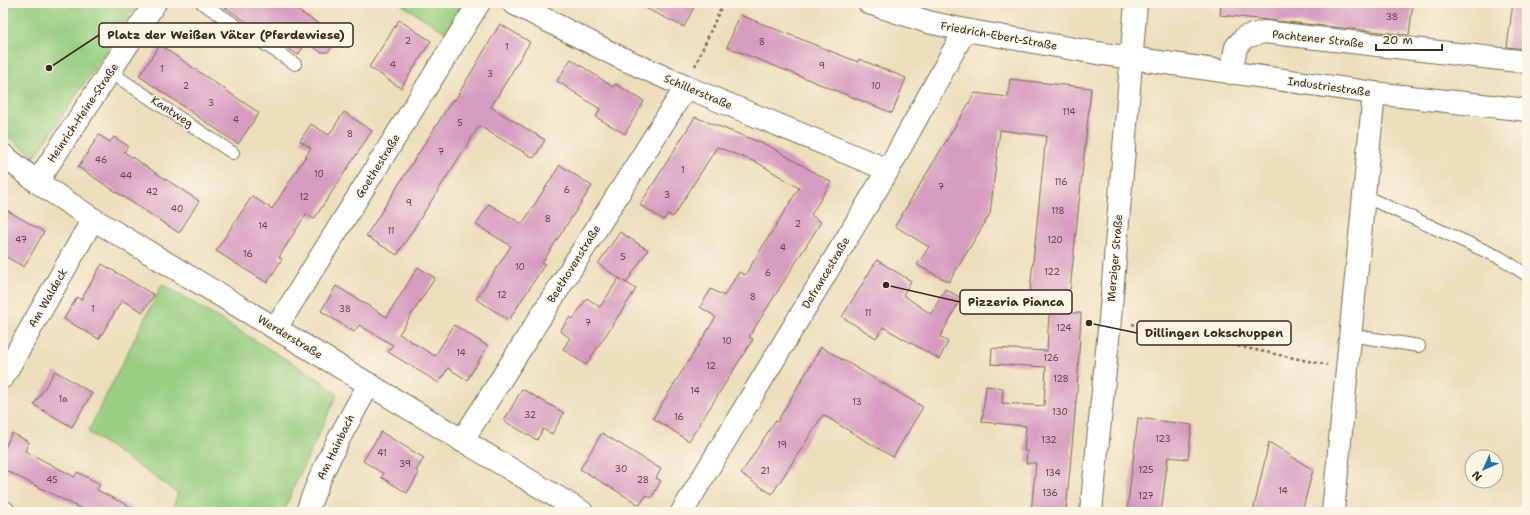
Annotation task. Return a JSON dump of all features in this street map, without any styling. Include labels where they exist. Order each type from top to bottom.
[{"type":"street","name":"Heinrich-Heine-Straße","points":[[37,182],[155,3]]},
{"type":"street","name":"Goethestraße","points":[[276,328],[479,3]]},
{"type":"street","name":"Schillerstraße","points":[[513,3],[609,52],[686,87],[888,170]]},
{"type":"street","name":"Friedrich-Ebert-Straße","points":[[869,3],[928,22],[965,30],[1132,59]]},
{"type":"street","name":"Merziger Straße","points":[[1091,512],[1110,319],[1136,3]]},
{"type":"street","name":"Defrancestraße","points":[[682,512],[888,170],[965,30]]},
{"type":"street","name":"Pachtener Straße","points":[[1231,73],[1236,47],[1240,42],[1245,37],[1264,32],[1527,62]]},
{"type":"street","name":"Industriestraße","points":[[1132,59],[1374,93],[1527,110]]},
{"type":"street","name":"Beethovenstraße","points":[[462,441],[686,87]]},
{"type":"street","points":[[1333,512],[1374,93]]},
{"type":"street","name":"Werderstraße","points":[[3,155],[37,182],[93,219],[582,512]]},
{"type":"street","name":"Am Waldeck","points":[[3,377],[93,219]]},
{"type":"street","name":"Am Hainbach","points":[[307,512],[327,464],[369,384]]},
{"type":"lane","points":[[202,3],[295,64]]},
{"type":"lane","name":"Kantweg","points":[[110,72],[233,153]]},
{"type":"lane","points":[[1364,196],[1501,258],[1527,276]]},
{"type":"lane","points":[[1350,335],[1419,346]]},
{"type":"path","points":[[686,87],[723,3]]},
{"type":"path","points":[[1110,319],[1347,369]]},
{"type":"green space","points":[[3,3],[138,3],[35,157],[3,133]]},
{"type":"green space","points":[[399,3],[461,3],[461,10],[447,33]]},
{"type":"green space","points":[[162,284],[322,381],[337,395],[296,482],[284,512],[171,512],[178,493],[88,432]]},
{"type":"building","points":[[218,3],[286,3],[319,24],[316,27],[336,41],[328,52],[321,52],[306,43],[298,55]]},
{"type":"building","points":[[635,3],[696,3],[684,27]]},
{"type":"building","points":[[1221,3],[1413,3],[1409,35],[1220,15]]},
{"type":"building","points":[[1513,3],[1527,3],[1527,49],[1507,47]]},
{"type":"building","points":[[740,15],[858,62],[859,59],[906,78],[892,113],[727,47]]},
{"type":"building","points":[[399,20],[431,41],[401,88],[369,67]]},
{"type":"building","points":[[500,24],[530,42],[491,107],[545,140],[534,158],[479,126],[397,255],[366,236],[453,99],[455,100]]},
{"type":"building","points":[[160,45],[259,113],[238,144],[139,76]]},
{"type":"building","points":[[571,59],[613,87],[615,84],[644,101],[625,134],[596,117],[600,109],[557,81]]},
{"type":"building","points":[[1010,79],[1091,88],[1068,309],[1070,309],[1070,313],[1081,313],[1077,391],[1066,512],[1031,512],[1036,463],[1026,463],[1027,451],[1024,451],[1026,426],[982,422],[986,386],[1003,388],[1002,403],[1044,406],[1046,367],[991,364],[992,348],[1047,351],[1049,312],[1028,310],[1046,136],[1000,130],[990,214],[949,282],[917,265],[929,247],[895,226],[975,93],[1008,97]]},
{"type":"building","points":[[344,112],[372,131],[314,219],[306,214],[279,257],[282,259],[267,283],[216,251],[252,196],[272,209],[311,148],[300,141],[311,124],[329,135]]},
{"type":"building","points":[[695,117],[769,146],[831,182],[811,215],[821,222],[749,337],[753,339],[689,441],[653,418],[716,317],[700,307],[711,289],[724,296],[739,272],[745,275],[799,188],[758,163],[717,147],[673,217],[668,214],[664,220],[640,205]]},
{"type":"building","points":[[99,135],[110,142],[114,137],[128,146],[124,152],[199,201],[179,233],[78,167]]},
{"type":"building","points":[[560,165],[592,186],[542,263],[545,264],[509,320],[476,299],[511,246],[476,225],[489,204],[522,224]]},
{"type":"building","points":[[3,208],[44,232],[24,267],[3,255]]},
{"type":"building","points":[[620,232],[648,250],[626,283],[598,264]]},
{"type":"building","points":[[877,260],[911,281],[903,295],[931,314],[945,289],[961,298],[940,337],[948,342],[939,359],[883,327],[876,338],[842,317]]},
{"type":"building","points":[[102,264],[154,295],[143,312],[122,300],[99,339],[64,319],[77,297],[81,300]]},
{"type":"building","points":[[418,267],[435,278],[399,334],[435,356],[454,325],[488,346],[467,380],[448,368],[439,383],[388,352],[393,345],[359,325],[354,332],[321,311],[336,286],[387,317]]},
{"type":"building","points":[[619,278],[636,289],[586,365],[563,349],[570,338],[560,331],[570,317],[573,319],[587,298],[600,307]]},
{"type":"building","points":[[821,347],[923,407],[893,457],[823,415],[772,494],[741,474],[775,421],[777,422]]},
{"type":"building","points":[[55,371],[92,393],[72,427],[34,405]]},
{"type":"building","points":[[522,389],[564,413],[552,434],[543,429],[537,440],[504,421]]},
{"type":"building","points":[[1138,418],[1192,425],[1188,459],[1168,457],[1161,512],[1127,512]]},
{"type":"building","points":[[381,432],[424,458],[416,471],[419,473],[407,493],[381,477],[384,474],[363,461]]},
{"type":"building","points":[[12,433],[29,442],[25,451],[75,477],[77,472],[100,484],[97,490],[141,512],[88,512],[3,469],[3,452]]},
{"type":"building","points":[[602,433],[661,469],[656,478],[661,481],[651,498],[646,495],[640,505],[580,469]]},
{"type":"building","points":[[1269,442],[1313,470],[1302,512],[1253,512]]},
{"type":"place","name":"Platz der Weißen Väter (Pferdewiese)","points":[[49,68]]},
{"type":"place","name":"Pizzeria Pianca","points":[[886,285]]},
{"type":"place","name":"Dillingen Lokschuppen","points":[[1089,323]]}]
